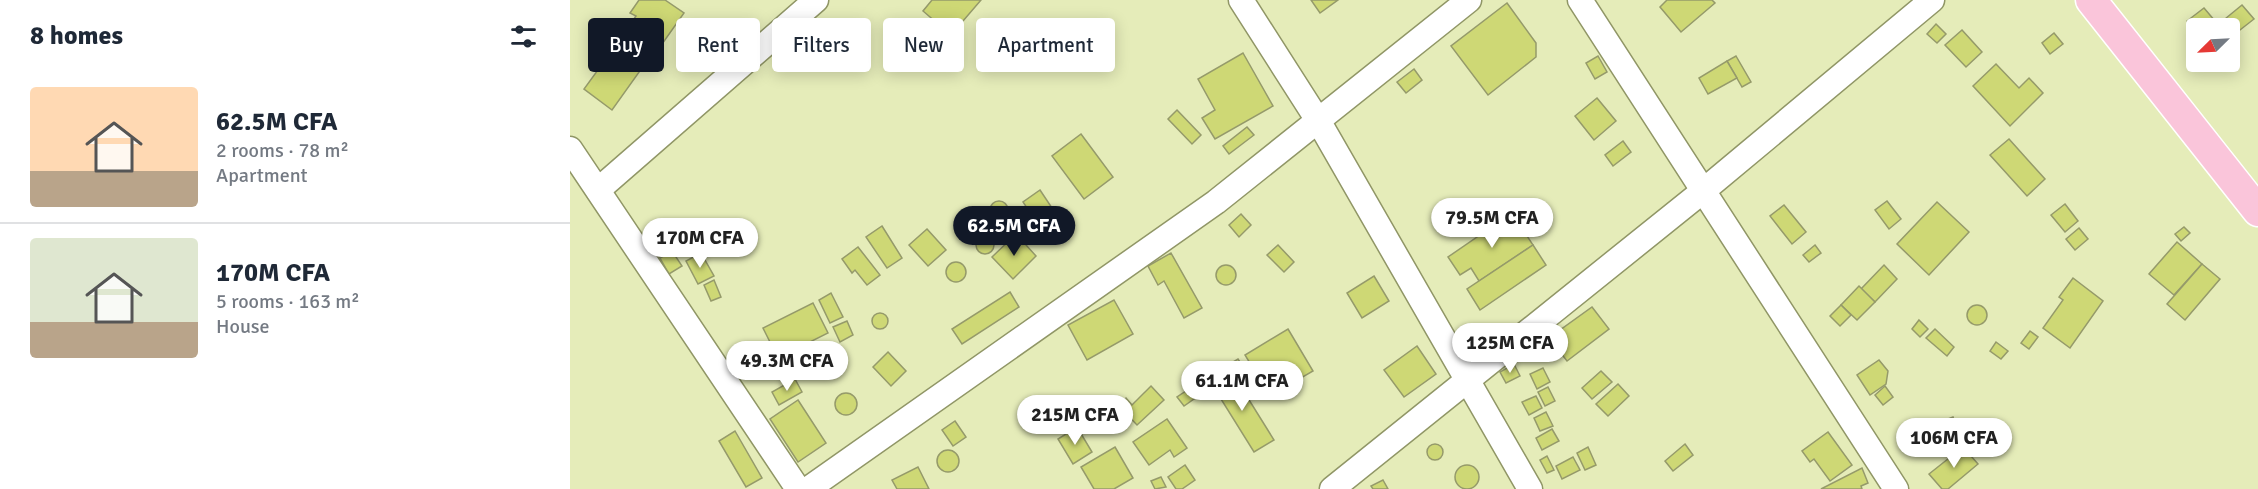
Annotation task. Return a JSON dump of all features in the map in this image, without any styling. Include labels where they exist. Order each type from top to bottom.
[{"type":"main road","points":[[2091,0],[2258,211]]},
{"type":"street","points":[[598,190],[816,0]]},
{"type":"street","points":[[1241,0],[1319,122],[1530,489]]},
{"type":"street","points":[[808,489],[1216,202],[1469,0]]},
{"type":"street","points":[[1580,0],[1896,489]]},
{"type":"street","points":[[1332,489],[1703,191],[1932,0]]},
{"type":"street","points":[[570,149],[798,489]]},
{"type":"building","points":[[639,0],[665,0],[684,13],[680,18],[676,18],[676,24],[664,41],[664,18],[635,18],[636,16],[630,13]]},
{"type":"building","points":[[932,0],[981,0],[964,20],[964,18],[931,18],[923,11]]},
{"type":"building","points":[[1311,0],[1338,0],[1320,13]]},
{"type":"building","points":[[1667,0],[1712,0],[1715,3],[1681,32],[1660,7]]},
{"type":"building","points":[[1507,3],[1536,43],[1536,57],[1488,95],[1451,46]]},
{"type":"building","points":[[2242,5],[2254,19],[2240,30],[2240,18],[2226,18]]},
{"type":"building","points":[[2204,8],[2212,18],[2191,18]]},
{"type":"building","points":[[1936,24],[1946,34],[1937,43],[1927,34]]},
{"type":"building","points":[[1962,30],[1982,52],[1966,67],[1945,45]]},
{"type":"building","points":[[2054,33],[2063,44],[2050,54],[2042,43]]},
{"type":"building","points":[[1243,53],[1273,106],[1215,139],[1202,118],[1215,110],[1198,79]]},
{"type":"building","points":[[1598,56],[1607,72],[1595,79],[1586,63]]},
{"type":"building","points":[[1736,56],[1751,82],[1742,87],[1727,61]]},
{"type":"building","points":[[1727,61],[1737,78],[1708,94],[1699,78]]},
{"type":"building","points":[[1996,64],[2019,88],[2029,78],[2043,93],[2010,126],[1973,86]]},
{"type":"building","points":[[1414,69],[1422,80],[1406,93],[1397,82]]},
{"type":"building","points":[[596,72],[639,72],[612,110],[584,89]]},
{"type":"building","points":[[1597,98],[1616,121],[1594,140],[1575,116]]},
{"type":"building","points":[[1177,110],[1201,135],[1192,144],[1168,119]]},
{"type":"building","points":[[1247,127],[1254,135],[1229,154],[1223,146]]},
{"type":"building","points":[[1081,134],[1113,177],[1084,199],[1052,156]]},
{"type":"building","points":[[2009,139],[2045,179],[2027,196],[1990,155]]},
{"type":"building","points":[[1623,141],[1631,152],[1613,166],[1605,155]]},
{"type":"building","points":[[1040,190],[1068,232],[1051,244],[1023,202]]},
{"type":"building","points":[[995,201],[1003,201],[1008,206],[1006,217],[995,219],[990,214],[990,206]]},
{"type":"building","points":[[1887,201],[1901,219],[1889,229],[1875,210]]},
{"type":"building","points":[[1937,202],[1969,232],[1929,275],[1897,244]]},
{"type":"building","points":[[2065,204],[2078,221],[2065,232],[2051,215]]},
{"type":"building","points":[[1784,205],[1806,232],[1792,244],[1770,216]]},
{"type":"building","points":[[1512,213],[1533,245],[1479,281],[1471,268],[1460,275],[1448,257]]},
{"type":"building","points":[[1241,214],[1251,225],[1239,237],[1229,225]]},
{"type":"building","points":[[663,222],[678,247],[660,258],[644,233]]},
{"type":"building","points":[[882,226],[902,258],[887,268],[866,237]]},
{"type":"building","points":[[2184,227],[2190,233],[2181,241],[2175,234]]},
{"type":"building","points":[[2079,228],[2088,239],[2075,250],[2066,239]]},
{"type":"building","points":[[927,229],[946,250],[928,266],[909,245]]},
{"type":"building","points":[[1016,234],[1036,256],[1013,279],[992,257]]},
{"type":"building","points":[[981,236],[989,236],[994,241],[992,252],[981,254],[976,249],[976,241]]},
{"type":"building","points":[[2177,242],[2202,264],[2174,295],[2149,274]]},
{"type":"building","points":[[1278,245],[1294,262],[1284,272],[1267,255]]},
{"type":"building","points":[[1533,245],[1546,265],[1480,310],[1467,289]]},
{"type":"building","points":[[1815,245],[1821,253],[1809,262],[1803,255]]},
{"type":"building","points":[[858,247],[880,275],[867,285],[855,270],[852,273],[842,259]]},
{"type":"building","points":[[672,251],[682,266],[669,274],[660,258]]},
{"type":"building","points":[[701,253],[714,276],[698,284],[686,261]]},
{"type":"building","points":[[1171,253],[1202,308],[1184,318],[1164,281],[1158,285],[1148,266]]},
{"type":"building","points":[[956,262],[963,265],[966,272],[963,279],[956,282],[949,279],[946,272],[949,265]]},
{"type":"building","points":[[2202,264],[2220,279],[2185,320],[2167,304]]},
{"type":"building","points":[[1226,265],[1233,268],[1236,275],[1233,282],[1226,285],[1219,282],[1216,275],[1219,268]]},
{"type":"building","points":[[1884,265],[1897,279],[1875,302],[1861,289]]},
{"type":"building","points":[[1374,276],[1389,301],[1362,318],[1347,293]]},
{"type":"building","points":[[2073,278],[2103,301],[2070,348],[2043,328],[2063,300],[2059,297]]},
{"type":"building","points":[[714,280],[721,297],[711,301],[704,285]]},
{"type":"building","points":[[1859,286],[1875,302],[1857,320],[1841,305]]},
{"type":"building","points":[[1010,292],[1019,307],[962,344],[952,329]]},
{"type":"building","points":[[831,293],[843,317],[830,323],[819,300]]},
{"type":"building","points":[[1114,300],[1133,334],[1087,360],[1068,325]]},
{"type":"building","points":[[813,303],[828,333],[778,358],[763,328]]},
{"type":"building","points":[[1841,305],[1851,315],[1840,326],[1830,316]]},
{"type":"building","points":[[1977,305],[1984,308],[1987,315],[1984,322],[1977,325],[1970,322],[1967,315],[1970,308]]},
{"type":"building","points":[[1592,307],[1609,329],[1567,361],[1549,338]]},
{"type":"building","points":[[877,313],[883,313],[888,321],[886,327],[877,329],[872,324],[872,318]]},
{"type":"building","points":[[1919,320],[1928,329],[1920,337],[1912,329]]},
{"type":"building","points":[[847,321],[853,335],[840,342],[833,327]]},
{"type":"building","points":[[1288,329],[1313,371],[1270,396],[1245,355]]},
{"type":"building","points":[[1935,329],[1954,347],[1947,356],[1926,338]]},
{"type":"building","points":[[2030,331],[2038,337],[2029,349],[2021,343]]},
{"type":"building","points":[[1996,342],[2008,351],[2001,359],[1990,351]]},
{"type":"building","points":[[1417,346],[1436,374],[1404,397],[1384,370]]},
{"type":"building","points":[[888,352],[906,371],[891,386],[873,367]]},
{"type":"building","points":[[1238,359],[1247,373],[1236,380],[1228,365]]},
{"type":"building","points":[[1879,360],[1888,371],[1886,384],[1870,395],[1857,375]]},
{"type":"building","points":[[1514,364],[1520,376],[1506,383],[1500,372]]},
{"type":"building","points":[[1543,368],[1550,382],[1537,389],[1530,374]]},
{"type":"building","points":[[1231,371],[1274,440],[1254,452],[1211,383]]},
{"type":"building","points":[[1601,371],[1612,382],[1592,399],[1582,388]]},
{"type":"building","points":[[795,379],[802,392],[779,405],[772,392]]},
{"type":"building","points":[[1618,384],[1629,396],[1608,416],[1596,404]]},
{"type":"building","points":[[1195,385],[1201,394],[1184,406],[1177,397]]},
{"type":"building","points":[[1151,386],[1164,400],[1137,425],[1118,405],[1126,398],[1132,405]]},
{"type":"building","points":[[1885,386],[1893,397],[1883,405],[1875,395]]},
{"type":"building","points":[[1548,387],[1555,401],[1545,406],[1538,392]]},
{"type":"building","points":[[846,393],[856,400],[857,404],[850,414],[846,415],[836,408],[835,404],[842,394]]},
{"type":"building","points":[[1536,396],[1542,408],[1529,415],[1522,402]]},
{"type":"building","points":[[798,400],[826,443],[798,462],[770,419]]},
{"type":"building","points":[[1546,412],[1553,426],[1540,431],[1534,418]]},
{"type":"building","points":[[1953,417],[1956,426],[1946,430],[1943,421]]},
{"type":"building","points":[[1167,419],[1187,448],[1174,457],[1170,450],[1149,465],[1133,442]]},
{"type":"building","points":[[955,421],[966,437],[953,446],[942,430]]},
{"type":"building","points":[[1077,427],[1092,452],[1073,464],[1058,439]]},
{"type":"building","points":[[1552,429],[1559,441],[1542,450],[1536,438]]},
{"type":"building","points":[[735,431],[762,478],[746,487],[719,441]]},
{"type":"building","points":[[1828,432],[1852,465],[1830,481],[1814,459],[1810,462],[1802,451]]},
{"type":"building","points":[[1913,436],[1918,445],[1906,453],[1901,444]]},
{"type":"building","points":[[1432,444],[1438,444],[1443,452],[1441,458],[1432,460],[1427,455],[1427,449]]},
{"type":"building","points":[[1685,444],[1693,455],[1673,471],[1665,461]]},
{"type":"building","points":[[1115,447],[1133,478],[1114,489],[1094,489],[1081,467]]},
{"type":"building","points":[[1588,447],[1596,465],[1585,470],[1577,453]]},
{"type":"building","points":[[1963,447],[1978,464],[1948,489],[1942,489],[1929,474]]},
{"type":"building","points":[[948,450],[956,453],[959,461],[956,469],[948,472],[940,469],[937,461],[940,453]]},
{"type":"building","points":[[1547,456],[1554,470],[1547,473],[1540,460]]},
{"type":"building","points":[[1573,457],[1580,470],[1562,479],[1556,466]]},
{"type":"building","points":[[1185,465],[1195,480],[1182,489],[1176,489],[1168,477]]},
{"type":"building","points":[[1467,465],[1475,469],[1479,477],[1475,485],[1467,489],[1459,485],[1455,477],[1459,469]]},
{"type":"building","points":[[918,467],[929,489],[897,489],[892,480]]},
{"type":"building","points":[[1862,468],[1868,483],[1861,486],[1862,489],[1821,489]]},
{"type":"building","points":[[1161,477],[1166,487],[1155,489],[1151,481]]},
{"type":"building","points":[[1383,480],[1388,489],[1373,489],[1371,486]]}]
